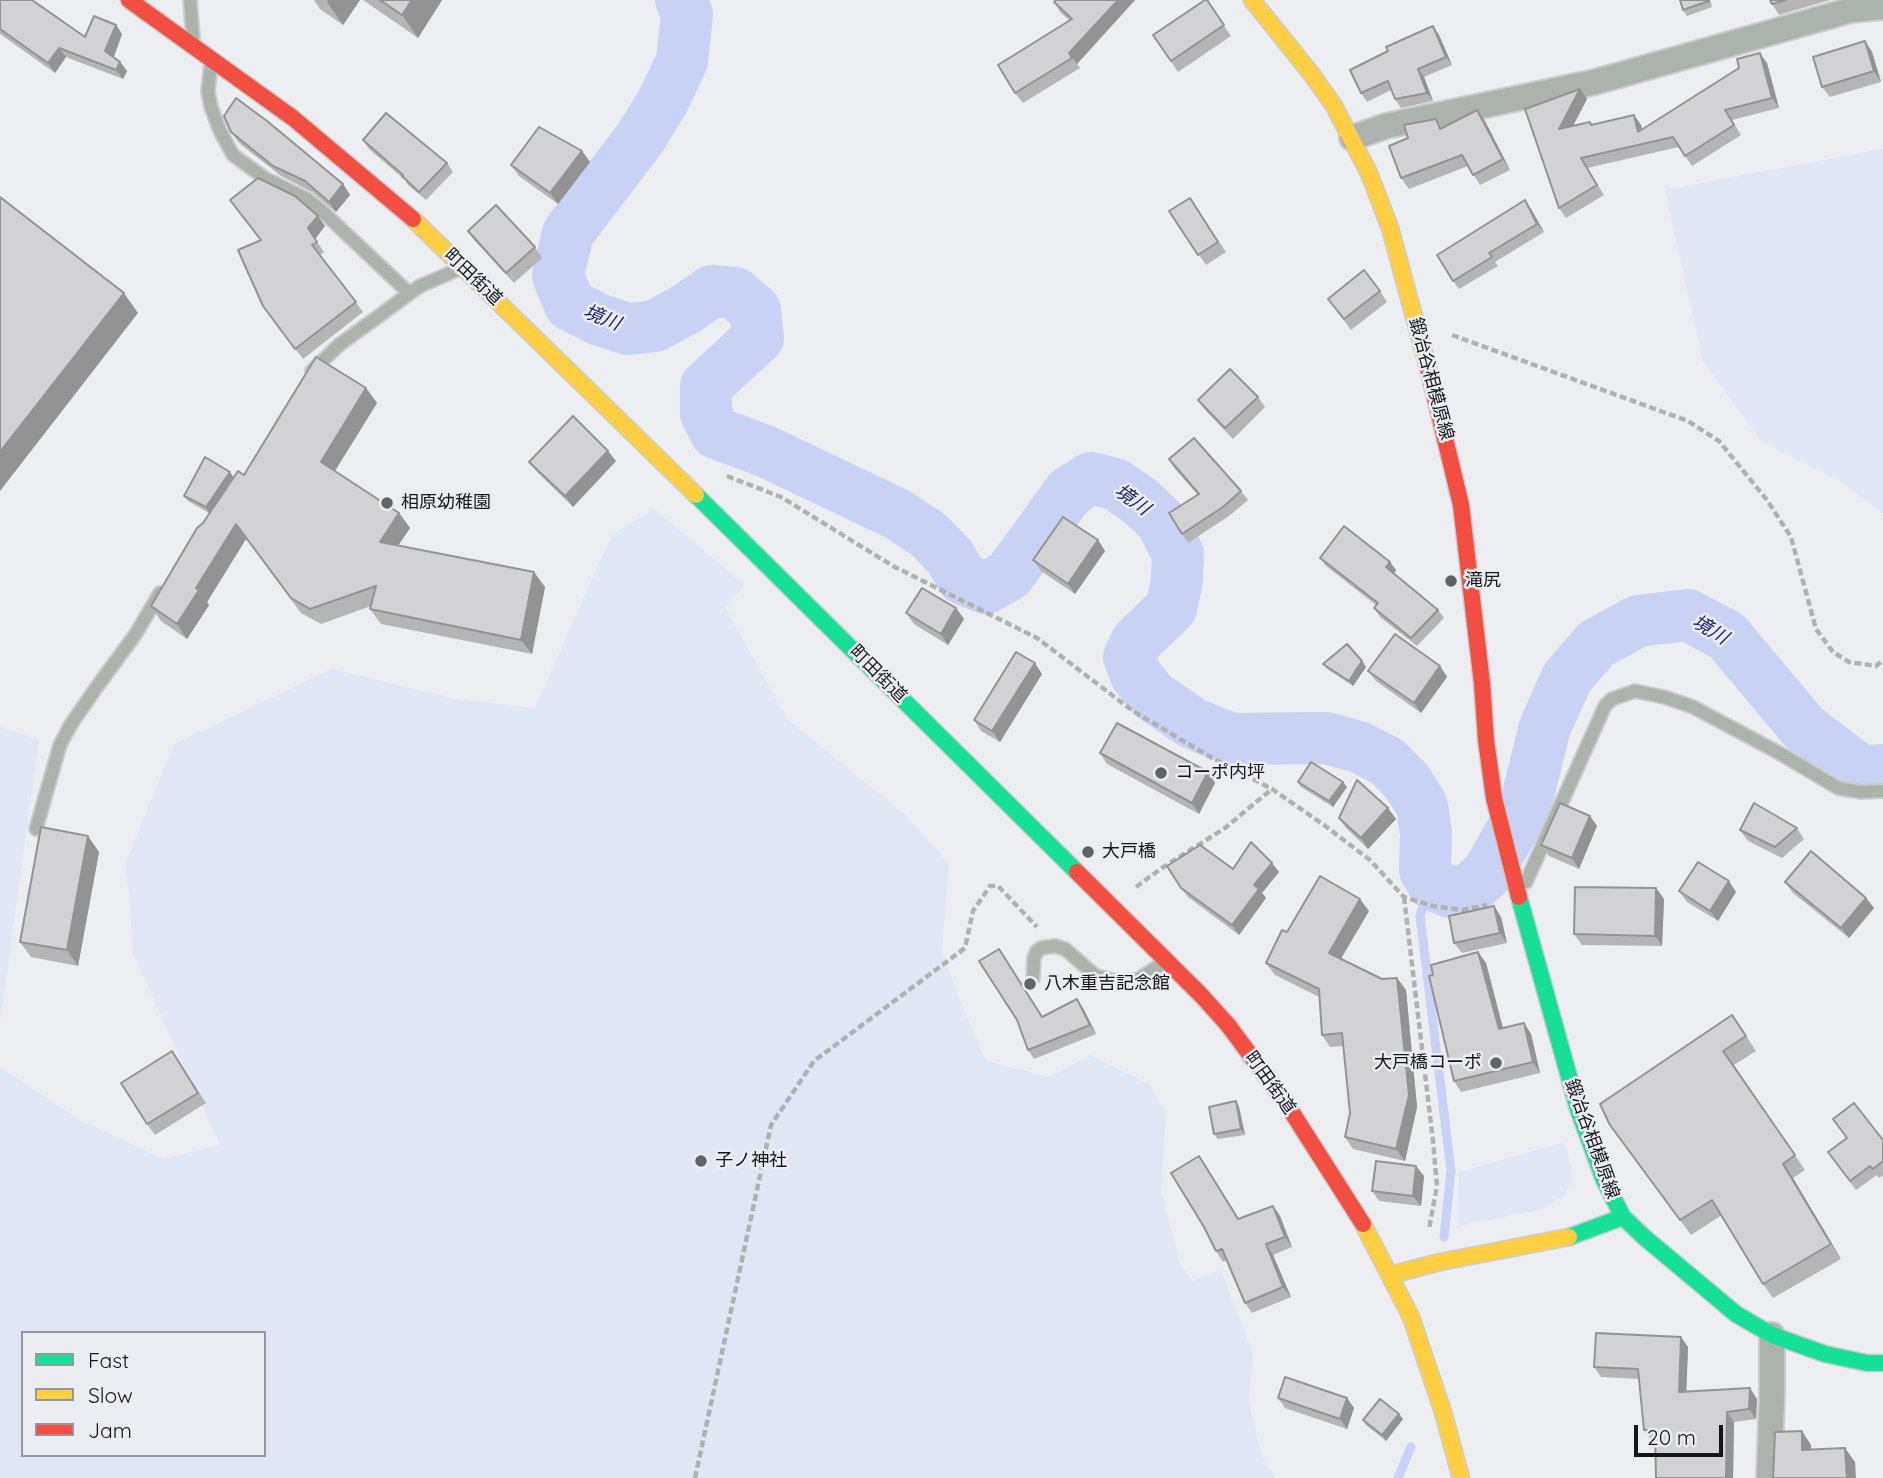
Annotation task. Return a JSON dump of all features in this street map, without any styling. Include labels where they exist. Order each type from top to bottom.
[{"type":"main road","name":"町田街道","points":[[129,0],[293,118],[402,208],[1168,960],[1228,1025],[1286,1103],[1359,1216],[1390,1275],[1415,1329],[1443,1412],[1461,1478]]},
{"type":"main road","name":"鍛冶谷相模原線","points":[[1252,0],[1314,76],[1352,138],[1390,228],[1461,505],[1494,798],[1578,1109],[1604,1180],[1623,1217],[1572,1237],[1425,1265],[1390,1275]]},
{"type":"main road","points":[[1623,1217],[1736,1314],[1772,1335],[1825,1354],[1867,1363],[1883,1363]]},
{"type":"street","points":[[1352,138],[1386,126],[1594,82],[1851,10],[1883,7]]},
{"type":"street","points":[[1769,1478],[1772,1335]]},
{"type":"lane","points":[[190,0],[193,45]]},
{"type":"lane","points":[[211,59],[208,90],[211,107],[233,155],[266,179],[307,199],[409,293]]},
{"type":"lane","points":[[303,378],[339,345],[409,293],[463,267]]},
{"type":"lane","points":[[36,829],[60,745],[70,726],[135,635],[165,585]]},
{"type":"lane","points":[[1519,898],[1605,706],[1612,699],[1635,691],[1664,697],[1704,712],[1838,788],[1861,792],[1883,791]]},
{"type":"lane","points":[[1033,978],[1037,951],[1055,946],[1065,949],[1096,975],[1117,981],[1137,980],[1168,960]]},
{"type":"path","points":[[1417,326],[1439,330],[1688,421],[1719,442],[1767,500],[1791,537],[1816,629],[1833,652],[1849,662],[1876,666],[1883,660]]},
{"type":"path","points":[[718,473],[781,498],[893,566],[1037,638],[1133,711],[1212,758],[1272,789],[1324,825],[1370,860],[1404,897],[1433,906],[1462,910],[1519,898]]},
{"type":"path","points":[[1111,905],[1224,828],[1272,789]]},
{"type":"path","points":[[695,1478],[771,1125],[814,1061],[965,948],[973,911],[990,886],[998,886],[1055,946]]},
{"type":"path","points":[[1404,897],[1437,1186],[1425,1265]]},
{"type":"shaded area","points":[[1883,149],[1883,513],[1837,479],[1761,441],[1703,361],[1665,190]]},
{"type":"shaded area","points":[[654,509],[745,585],[725,607],[788,720],[903,813],[949,864],[942,949],[986,1061],[1049,1077],[1090,1055],[1149,1084],[1166,1113],[1161,1192],[1180,1264],[1192,1281],[1221,1269],[1253,1355],[1249,1401],[1260,1452],[1275,1478],[0,1478],[0,1067],[80,1120],[163,1159],[220,1145],[133,954],[126,862],[174,744],[332,669],[456,699],[535,708],[602,556],[616,532]]},
{"type":"shaded area","points":[[0,727],[39,740],[0,1023]]},
{"type":"shaded area","points":[[1565,1142],[1573,1178],[1564,1196],[1542,1209],[1458,1226],[1459,1172]]},
{"type":"building","points":[[0,0],[32,0],[85,37],[94,16],[116,25],[105,51],[120,62],[116,70],[59,48],[48,63],[0,29]]},
{"type":"building","points":[[380,0],[412,0],[402,15]]},
{"type":"building","points":[[1118,0],[1069,53],[1072,58],[1015,93],[998,65],[1072,19],[1054,2]]},
{"type":"building","points":[[1205,0],[1224,25],[1171,61],[1153,35]]},
{"type":"building","points":[[1680,0],[1708,0],[1709,1],[1683,10]]},
{"type":"building","points":[[1770,0],[1786,0],[1772,4]]},
{"type":"building","points":[[1433,26],[1446,57],[1418,69],[1427,93],[1395,99],[1388,81],[1361,93],[1350,70],[1388,51],[1386,47]]},
{"type":"building","points":[[1865,41],[1874,71],[1822,87],[1813,57]]},
{"type":"building","points":[[1760,53],[1772,98],[1725,110],[1734,125],[1685,156],[1673,137],[1581,158],[1597,185],[1559,208],[1525,109],[1580,89],[1559,129],[1634,115],[1638,132],[1739,68],[1737,59]]},
{"type":"building","points":[[236,98],[343,184],[329,202],[305,181],[273,166],[231,132],[224,116]]},
{"type":"building","points":[[1477,110],[1503,159],[1473,175],[1462,155],[1401,178],[1389,146],[1408,138],[1404,125],[1436,119],[1440,129]]},
{"type":"building","points":[[386,113],[447,163],[419,192],[363,140]]},
{"type":"building","points":[[539,127],[582,151],[550,193],[511,165]]},
{"type":"building","points":[[258,178],[295,196],[318,216],[308,228],[317,242],[312,245],[356,302],[295,349],[263,306],[238,250],[261,240],[230,200]]},
{"type":"building","points":[[0,197],[124,293],[0,452]]},
{"type":"building","points":[[1190,198],[1218,242],[1198,255],[1169,211]]},
{"type":"building","points":[[1525,200],[1537,224],[1489,253],[1492,257],[1453,281],[1437,255]]},
{"type":"building","points":[[496,205],[535,247],[506,273],[468,231]]},
{"type":"building","points":[[1364,270],[1380,291],[1344,319],[1328,299]]},
{"type":"building","points":[[316,357],[366,388],[321,462],[399,513],[380,542],[534,572],[521,640],[370,609],[376,586],[310,609],[291,598],[236,524],[177,624],[151,606],[197,528],[238,471],[244,475]]},
{"type":"building","points":[[1230,369],[1258,397],[1225,428],[1198,400]]},
{"type":"building","points":[[573,416],[608,451],[565,496],[529,462]]},
{"type":"building","points":[[1194,438],[1241,491],[1223,507],[1182,534],[1169,513],[1199,494],[1169,459]]},
{"type":"building","points":[[205,457],[230,472],[206,507],[184,496]]},
{"type":"building","points":[[1063,517],[1098,540],[1068,584],[1033,560]]},
{"type":"building","points":[[1344,526],[1390,562],[1386,567],[1438,610],[1411,638],[1374,608],[1378,603],[1320,558]]},
{"type":"building","points":[[922,588],[956,608],[941,634],[906,613]]},
{"type":"building","points":[[1395,634],[1440,666],[1414,703],[1368,671]]},
{"type":"building","points":[[1347,644],[1362,661],[1349,681],[1323,664]]},
{"type":"building","points":[[1016,652],[1035,663],[992,731],[974,720]]},
{"type":"building","name":"コーポ内坪","points":[[1117,723],[1208,772],[1192,803],[1100,753]]},
{"type":"building","points":[[1311,762],[1343,782],[1329,801],[1298,782]]},
{"type":"building","points":[[1357,780],[1388,808],[1361,838],[1339,818]]},
{"type":"building","points":[[1560,803],[1590,816],[1572,858],[1541,845]]},
{"type":"building","points":[[1754,803],[1797,828],[1775,847],[1740,830]]},
{"type":"building","points":[[41,827],[88,836],[67,950],[20,942]]},
{"type":"building","points":[[1251,842],[1272,863],[1254,885],[1259,889],[1232,925],[1181,888],[1167,866],[1200,845],[1233,869]]},
{"type":"building","points":[[1811,851],[1866,898],[1841,928],[1785,882]]},
{"type":"building","points":[[1698,862],[1729,881],[1710,911],[1679,891]]},
{"type":"building","points":[[1320,876],[1360,899],[1329,953],[1382,979],[1397,978],[1409,1095],[1396,1149],[1345,1137],[1350,1113],[1342,1033],[1322,1035],[1319,989],[1266,963],[1282,930],[1287,932]]},
{"type":"building","points":[[1575,887],[1656,888],[1655,936],[1574,934]]},
{"type":"building","points":[[1494,906],[1500,933],[1454,943],[1449,916]]},
{"type":"building","points":[[999,949],[1042,1017],[1077,999],[1090,1025],[1028,1050],[1017,1020],[979,961]]},
{"type":"building","points":[[1478,952],[1499,1029],[1524,1023],[1533,1062],[1454,1081],[1429,976],[1433,975],[1431,965]]},
{"type":"building","points":[[1732,1015],[1746,1036],[1723,1051],[1795,1155],[1783,1164],[1831,1244],[1763,1284],[1712,1200],[1680,1220],[1610,1125],[1600,1104]]},
{"type":"building","points":[[172,1051],[198,1093],[147,1124],[121,1083]]},
{"type":"building","points":[[1236,1101],[1241,1129],[1214,1134],[1209,1107]]},
{"type":"building","points":[[1854,1103],[1883,1140],[1883,1161],[1873,1169],[1870,1166],[1850,1181],[1828,1152],[1847,1138],[1833,1119]]},
{"type":"building","points":[[1199,1156],[1238,1219],[1273,1206],[1285,1237],[1266,1244],[1283,1287],[1245,1303],[1222,1249],[1216,1251],[1171,1173]]},
{"type":"building","points":[[1376,1161],[1416,1166],[1413,1196],[1372,1191]]},
{"type":"building","points":[[1596,1333],[1681,1337],[1679,1392],[1750,1388],[1749,1409],[1727,1412],[1726,1478],[1656,1478],[1655,1430],[1644,1430],[1638,1369],[1594,1367]]},
{"type":"building","points":[[1285,1377],[1347,1398],[1340,1419],[1278,1398]]},
{"type":"building","points":[[1380,1399],[1399,1414],[1382,1435],[1363,1420]]},
{"type":"building","points":[[1802,1431],[1802,1450],[1845,1448],[1847,1478],[1773,1478],[1775,1432]]},
{"type":"waterway","name":"境川","points":[[681,0],[687,14],[682,61],[663,101],[641,137],[568,233],[558,276],[570,305],[600,320],[628,329],[655,326],[712,291],[735,293],[755,310],[758,338],[706,386],[706,414],[716,433],[765,451],[897,514],[929,535],[950,557],[963,579],[986,588],[1009,575],[1069,492],[1091,478],[1115,484],[1141,502],[1161,521],[1178,554],[1177,581],[1171,608],[1136,642],[1129,657],[1136,675],[1153,696],[1192,723],[1231,739],[1326,738],[1359,747],[1388,762],[1408,783],[1422,806],[1426,833],[1425,870],[1434,885],[1450,892],[1469,890],[1487,874],[1525,807],[1545,727],[1567,678],[1596,644],[1638,621],[1688,615],[1727,636],[1804,728],[1862,772],[1883,770]]},
{"type":"waterway","points":[[1434,885],[1427,895],[1420,916],[1451,1171],[1444,1237]]},
{"type":"waterway","points":[[1398,1478],[1411,1447]]},
{"type":"traffic: fast","points":[[696,495],[1077,872]]},
{"type":"traffic: fast","points":[[1519,897],[1578,1109],[1604,1180],[1623,1217],[1569,1237]]},
{"type":"traffic: fast","points":[[1623,1217],[1736,1314],[1772,1335],[1825,1354],[1867,1363],[1883,1363]]},
{"type":"traffic: slow","points":[[1252,0],[1334,106],[1369,173],[1390,228],[1427,364]]},
{"type":"traffic: slow","points":[[413,219],[696,495]]},
{"type":"traffic: slow","points":[[1363,1224],[1411,1317],[1443,1412],[1461,1478]]},
{"type":"traffic: slow","points":[[1390,1275],[1440,1262],[1569,1237]]},
{"type":"traffic: jam","points":[[129,0],[293,118],[413,219]]},
{"type":"traffic: jam","points":[[1427,364],[1461,505],[1494,798],[1519,897]]},
{"type":"traffic: jam","points":[[1077,872],[1228,1025],[1286,1103],[1363,1224]]},
{"type":"place","name":"相原幼稚園","points":[[387,503]]},
{"type":"place","name":"滝尻","points":[[1451,581]]},
{"type":"place","name":"コーポ内坪","points":[[1161,773]]},
{"type":"place","name":"大戸橋","points":[[1088,852]]},
{"type":"place","name":"八木重吉記念館","points":[[1030,984]]},
{"type":"place","name":"大戸橋コーポ","points":[[1496,1063]]},
{"type":"place","name":"子ノ神社","points":[[701,1161]]}]
